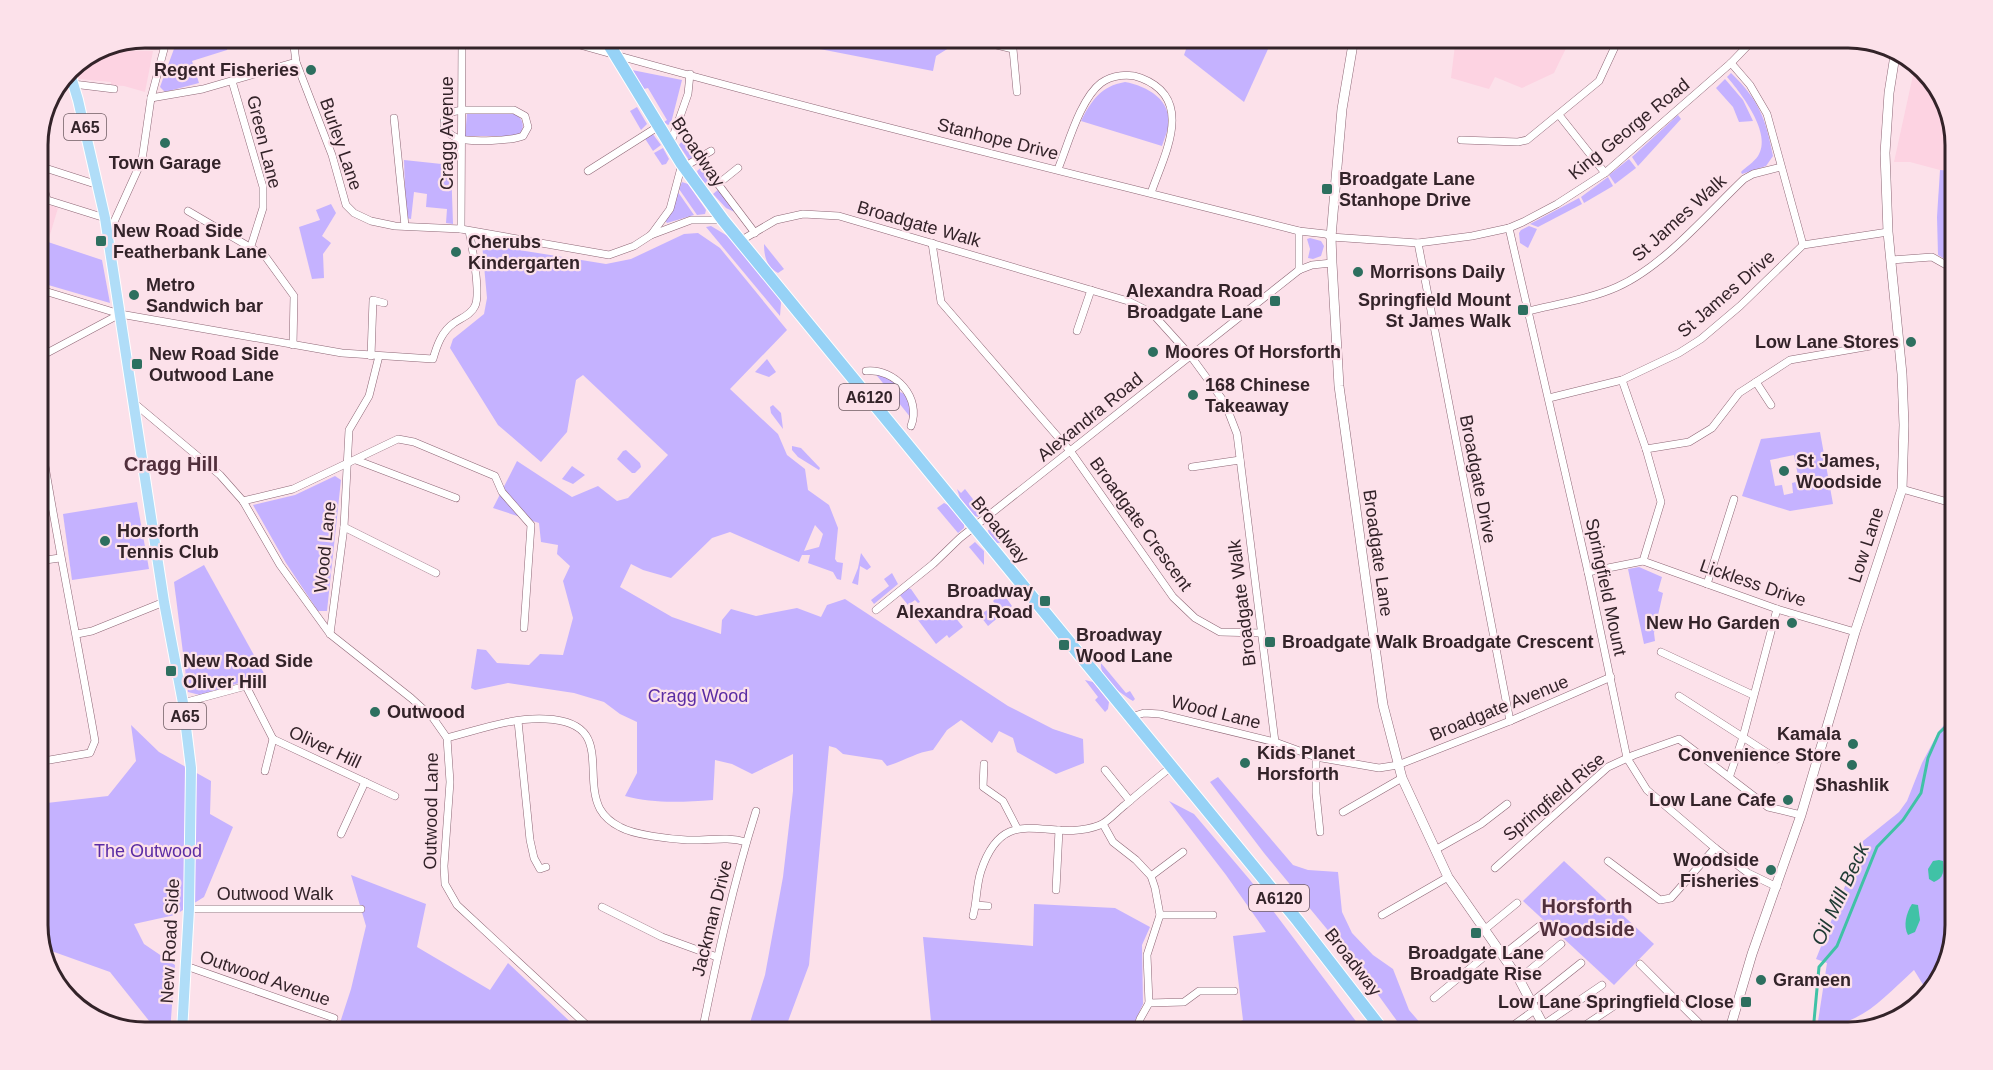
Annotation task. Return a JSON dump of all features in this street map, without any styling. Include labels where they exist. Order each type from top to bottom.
[{"type":"highway","name":"Broadway","points":[[611,48],[670,145],[723,220],[1298,921],[1376,1022]]},
{"type":"main road","name":"New Road Side","points":[[73,84],[105,218],[164,602],[183,703],[191,768],[189,909],[183,1022]]},
{"type":"street","points":[[108,236],[142,160],[151,98],[164,48]]},
{"type":"street","name":"Burley Lane","points":[[294,48],[296,62],[332,155],[346,205],[354,213],[371,221],[395,226],[465,230],[609,255],[634,246],[651,235],[691,220],[723,220]]},
{"type":"street","name":"Cragg Avenue","points":[[462,48],[461,140],[465,230]]},
{"type":"street","name":"Stanhope Drive","points":[[591,48],[959,146],[1331,237]]},
{"type":"street","points":[[1009,48],[1013,49],[1017,92]]},
{"type":"street","name":"Broadgate Lane","points":[[1352,48],[1342,109],[1331,237],[1332,263],[1339,386],[1383,705],[1402,778],[1448,877],[1519,979],[1542,1022]]},
{"type":"street","points":[[1461,140],[1518,142],[1527,140],[1599,81],[1614,48]]},
{"type":"street","name":"King George Road","points":[[1331,237],[1418,243],[1472,236],[1509,228],[1557,204],[1605,173],[1745,48]]},
{"type":"street","name":"Low Lane","points":[[1732,1022],[1752,954],[1801,815],[1855,632],[1902,489],[1904,425],[1902,374],[1888,232],[1885,153],[1886,119],[1894,60]]},
{"type":"street","points":[[151,98],[203,89],[296,62]]},
{"type":"street","points":[[1731,63],[1750,85],[1767,114],[1803,245],[1888,232]]},
{"type":"street","points":[[670,145],[688,94],[690,75]]},
{"type":"street","points":[[1058,169],[1085,103],[1092,93],[1101,83],[1112,78],[1135,76],[1157,87],[1170,104],[1173,114],[1172,132],[1151,193]]},
{"type":"street","name":"Green Lane","points":[[232,81],[263,187],[263,208],[251,246]]},
{"type":"street","points":[[73,84],[114,89]]},
{"type":"street","points":[[514,110],[525,116],[528,127],[523,136],[514,140],[461,140],[450,135],[444,128],[444,121],[451,112],[514,110]]},
{"type":"street","points":[[1559,115],[1605,173]]},
{"type":"street","points":[[394,118],[405,226]]},
{"type":"street","points":[[588,171],[659,126]]},
{"type":"street","points":[[651,235],[670,209],[683,165],[711,151]]},
{"type":"street","name":"St James Walk","points":[[1528,311],[1603,292],[1630,281],[1666,254],[1744,179],[1753,174],[1781,167]]},
{"type":"street","points":[[48,168],[98,185]]},
{"type":"street","points":[[705,194],[738,168]]},
{"type":"street","points":[[718,184],[755,233]]},
{"type":"street","points":[[48,200],[105,218]]},
{"type":"street","points":[[188,211],[266,256],[294,296],[293,345]]},
{"type":"street","name":"Broadgate Walk","points":[[741,241],[776,220],[803,214],[839,216],[1128,301],[1152,313],[1190,355],[1225,404],[1237,434],[1275,742]]},
{"type":"street","name":"Springfield Mount","points":[[1509,228],[1588,572],[1627,758],[1647,790],[1748,873],[1777,886]]},
{"type":"street","points":[[48,292],[120,314],[293,345],[342,353],[433,359],[440,338],[447,328],[468,315],[476,306],[477,295],[465,230]]},
{"type":"street","points":[[1299,231],[1299,270]]},
{"type":"street","name":"Broadgate Crescent","points":[[932,243],[941,302],[1071,452],[1173,597],[1195,618],[1220,632],[1261,633]]},
{"type":"street","name":"Broadgate Drive","points":[[1418,243],[1510,722]]},
{"type":"street","name":"St James Drive","points":[[1549,398],[1622,380],[1679,353],[1701,339],[1740,306],[1803,245]]},
{"type":"street","points":[[1892,260],[1932,257],[1945,264]]},
{"type":"street","name":"Alexandra Road","points":[[876,610],[1190,355],[1299,270],[1312,265],[1332,263]]},
{"type":"street","points":[[1077,331],[1091,290]]},
{"type":"street","name":"Wood Lane","points":[[330,634],[344,527],[349,430],[369,396],[375,356],[373,300],[384,303]]},
{"type":"street","points":[[48,352],[120,314]]},
{"type":"street","points":[[1646,449],[1689,442],[1712,428],[1739,393],[1790,360],[1899,341]]},
{"type":"street","points":[[866,371],[874,370],[894,376],[910,395],[914,419],[911,426]]},
{"type":"street","points":[[1588,572],[1643,561],[1661,502],[1646,449],[1622,380]]},
{"type":"street","points":[[1756,382],[1771,405]]},
{"type":"street","name":"Outwood Lane","points":[[134,403],[220,475],[243,501],[280,565],[330,634],[433,718],[447,738],[450,782],[444,866],[446,884],[457,905],[583,1022]]},
{"type":"street","points":[[243,501],[293,489],[398,439],[414,442],[495,476],[502,492],[531,525],[524,628]]},
{"type":"street","points":[[356,460],[456,498]]},
{"type":"street","points":[[1192,467],[1240,460]]},
{"type":"street","points":[[48,485],[95,741],[90,753],[48,760]]},
{"type":"street","points":[[1902,489],[1945,501]]},
{"type":"street","points":[[1707,584],[1734,499]]},
{"type":"street","points":[[344,527],[436,573]]},
{"type":"street","points":[[48,560],[60,558]]},
{"type":"street","name":"Lickless Drive","points":[[1643,561],[1777,609],[1855,632]]},
{"type":"street","points":[[77,634],[92,631],[164,602]]},
{"type":"street","points":[[1777,609],[1743,737],[1730,775],[1768,807],[1801,815]]},
{"type":"street","points":[[1661,652],[1753,695]]},
{"type":"street","name":"Broadgate Avenue","points":[[1398,765],[1510,722],[1611,677]]},
{"type":"street","name":"Oliver Hill","points":[[183,703],[246,686],[273,739],[395,796]]},
{"type":"street","points":[[1679,696],[1777,759]]},
{"type":"street","name":"Wood Lane","points":[[1131,717],[1143,713],[1160,714],[1275,742],[1316,757],[1379,768],[1398,765]]},
{"type":"street","points":[[447,738],[518,721],[545,719],[562,721],[578,729],[588,738],[593,755],[597,801],[604,816],[621,828],[687,840],[734,838],[746,842]]},
{"type":"street","points":[[518,721],[530,840],[534,858],[541,869]]},
{"type":"street","name":"Oliver Hill","points":[[265,771],[273,739]]},
{"type":"street","name":"Springfield Rise","points":[[1495,868],[1608,767],[1636,754],[1679,739],[1730,775]]},
{"type":"street","points":[[1316,757],[1316,793],[1320,832]]},
{"type":"street","points":[[984,764],[983,787],[1003,801],[1017,828]]},
{"type":"street","points":[[973,916],[980,873],[991,848],[1008,831],[1017,828],[1059,830],[1089,828],[1103,824],[1171,767]]},
{"type":"street","points":[[1105,770],[1130,801]]},
{"type":"street","points":[[1343,812],[1402,778]]},
{"type":"street","name":"Oliver Hill","points":[[341,834],[365,782]]},
{"type":"street","points":[[1435,850],[1481,824],[1507,804]]},
{"type":"street","name":"Jackman Drive","points":[[704,1022],[717,957],[746,842],[756,812]]},
{"type":"street","points":[[1103,824],[1113,843],[1136,860],[1151,876],[1160,915],[1147,955],[1149,1003],[1139,1022]]},
{"type":"street","points":[[1056,890],[1059,830]]},
{"type":"street","points":[[1608,861],[1660,900],[1665,901],[1671,898],[1715,848]]},
{"type":"street","points":[[1151,876],[1183,852]]},
{"type":"street","points":[[1382,915],[1448,877]]},
{"type":"street","points":[[1484,930],[1517,903]]},
{"type":"street","points":[[976,905],[988,906]]},
{"type":"street","points":[[602,907],[662,937],[717,957]]},
{"type":"street","name":"Outwood Walk","points":[[189,909],[361,909]]},
{"type":"street","points":[[1160,915],[1214,915]]},
{"type":"street","points":[[1503,956],[1542,924]]},
{"type":"street","points":[[1519,979],[1562,944]]},
{"type":"street","points":[[1434,998],[1496,947]]},
{"type":"street","points":[[1515,1022],[1581,963]]},
{"type":"street","points":[[1640,964],[1698,1022]]},
{"type":"street","name":"Outwood Avenue","points":[[186,966],[334,1018]]},
{"type":"street","points":[[1553,1022],[1602,985]]},
{"type":"street","points":[[1149,1003],[1184,1002],[1199,990],[1233,991]]},
{"type":"street","points":[[1590,1022],[1620,1002]]},
{"type":"shaded area","points":[[1455,48],[1566,48],[1554,73],[1522,88],[1495,77],[1489,89],[1451,78]]},
{"type":"shaded area","points":[[124,50],[153,51],[145,92],[111,85],[111,82],[79,79],[78,76],[91,64],[108,55]]},
{"type":"shaded area","points":[[1913,73],[1929,91],[1940,114],[1945,139],[1945,170],[1910,162],[1894,162]]},
{"type":"shaded area","points":[[48,204],[58,208],[48,241]]},
{"type":"shaded area","points":[[1933,861],[1943,861],[1943,874],[1934,882],[1929,879],[1928,869]]},
{"type":"shaded area","points":[[1912,904],[1918,905],[1920,920],[1915,932],[1908,935],[1906,920]]},
{"type":"green space","points":[[174,48],[228,48],[192,61],[199,83],[165,92],[160,87]]},
{"type":"green space","points":[[815,48],[949,48],[936,56],[933,71]]},
{"type":"green space","points":[[1186,48],[1268,48],[1244,102],[1184,55]]},
{"type":"green space","points":[[632,70],[682,80],[671,123],[668,125],[664,122],[667,120],[648,88],[644,89]]},
{"type":"green space","points":[[1731,73],[1755,101],[1764,121],[1773,156],[1766,166],[1742,174],[1741,172],[1758,156],[1762,147],[1761,137],[1747,103],[1727,77]]},
{"type":"green space","points":[[1725,79],[1743,100],[1753,121],[1739,122],[1733,107],[1716,88]]},
{"type":"green space","points":[[1125,82],[1150,91],[1162,102],[1168,117],[1168,129],[1162,146],[1081,121],[1089,107],[1103,91]]},
{"type":"green space","points":[[637,107],[647,124],[641,130],[630,111]]},
{"type":"green space","points":[[514,113],[522,121],[521,133],[513,136],[465,136],[467,114]]},
{"type":"green space","points":[[1678,115],[1681,119],[1638,166],[1632,157]]},
{"type":"green space","points":[[652,133],[661,145],[653,151],[644,137]]},
{"type":"green space","points":[[685,137],[696,157],[689,160],[679,145]]},
{"type":"green space","points":[[663,148],[669,159],[666,164],[662,165],[654,153]]},
{"type":"green space","points":[[1629,159],[1636,168],[1615,184],[1609,175]]},
{"type":"green space","points":[[404,160],[451,165],[453,224],[446,223],[447,209],[426,207],[427,194],[414,192],[411,219],[406,218]]},
{"type":"green space","points":[[703,166],[713,180],[707,185],[699,177],[697,171]]},
{"type":"green space","points":[[1940,170],[1945,170],[1945,259],[1938,255],[1937,217]]},
{"type":"green space","points":[[1608,177],[1613,186],[1584,203],[1581,197]]},
{"type":"green space","points":[[682,182],[688,184],[706,210],[705,214],[697,215],[679,189]]},
{"type":"green space","points":[[720,188],[741,215],[726,208],[713,194]]},
{"type":"green space","points":[[678,192],[694,215],[667,223],[665,220]]},
{"type":"green space","points":[[1579,198],[1582,204],[1538,227],[1530,224]]},
{"type":"green space","points":[[331,204],[336,213],[322,236],[331,243],[323,254],[324,278],[312,279],[299,227],[320,220],[316,210]]},
{"type":"green space","points":[[711,226],[731,238],[780,299],[780,316],[706,227]]},
{"type":"green space","points":[[1529,226],[1537,229],[1528,248],[1520,243],[1519,233]]},
{"type":"green space","name":"Cragg Wood","points":[[698,233],[720,248],[787,330],[730,389],[778,434],[787,455],[805,469],[808,490],[829,505],[838,528],[835,559],[843,563],[841,580],[837,579],[833,572],[808,563],[810,555],[802,555],[799,562],[730,532],[712,538],[671,578],[631,564],[620,587],[672,617],[721,634],[722,620],[731,609],[756,616],[797,608],[821,617],[827,605],[845,599],[1008,706],[1053,729],[1083,739],[1084,763],[1056,774],[1017,752],[1013,738],[999,731],[992,743],[961,720],[947,730],[933,750],[887,766],[882,760],[843,754],[829,746],[809,965],[788,1022],[750,1022],[765,975],[783,877],[793,791],[793,754],[752,774],[732,764],[715,760],[713,800],[669,802],[636,799],[625,796],[637,773],[637,722],[620,714],[604,702],[574,693],[508,683],[475,690],[471,688],[477,649],[486,650],[497,663],[529,665],[540,654],[563,655],[573,618],[563,581],[570,566],[557,554],[558,545],[541,542],[539,523],[493,508],[517,461],[572,497],[598,486],[617,501],[628,498],[668,455],[583,375],[576,380],[567,432],[541,462],[498,425],[450,348],[453,339],[484,314],[487,298],[482,244],[606,264],[631,259],[684,234]],"holes":[[[815,525],[823,534],[819,547],[804,551]]]},
{"type":"green space","points":[[1307,239],[1321,241],[1324,246],[1321,256],[1313,259],[1308,258],[1310,249]]},
{"type":"green space","points":[[48,242],[102,260],[110,303],[48,285]]},
{"type":"green space","points":[[764,244],[784,269],[778,273],[767,261]]},
{"type":"green space","points":[[767,359],[776,372],[769,377],[755,372]]},
{"type":"green space","points":[[874,372],[894,378],[900,392],[909,399],[911,418]]},
{"type":"green space","points":[[773,405],[781,413],[783,429],[771,413],[770,407]]},
{"type":"green space","points":[[1820,432],[1833,504],[1790,511],[1742,496],[1761,439]],"holes":[[[1794,455],[1799,481],[1792,483],[1793,493],[1784,495],[1782,485],[1775,486],[1770,460]]]},
{"type":"green space","points":[[792,446],[801,448],[820,468],[819,470],[798,457],[792,450]]},
{"type":"green space","points":[[626,450],[640,463],[641,467],[635,473],[632,473],[617,459]]},
{"type":"green space","points":[[572,466],[585,475],[573,484],[562,479]]},
{"type":"green space","points":[[335,476],[341,480],[327,611],[318,611],[286,563],[253,505],[295,495]]},
{"type":"green space","points":[[957,489],[961,493],[965,489],[983,512],[978,517],[960,498]]},
{"type":"green space","name":"Horsforth Tennis Club","points":[[137,502],[149,569],[72,580],[63,514]]},
{"type":"green space","points":[[944,503],[964,524],[964,528],[958,533],[937,508]]},
{"type":"green space","points":[[993,527],[1003,536],[998,539],[1000,543],[996,543],[989,535],[988,530]]},
{"type":"green space","points":[[975,542],[984,551],[984,565],[969,547]]},
{"type":"green space","points":[[861,553],[871,567],[867,570],[860,566],[858,585],[852,583]]},
{"type":"green space","points":[[204,565],[265,675],[200,695],[188,692],[174,582]]},
{"type":"green space","points":[[1639,567],[1662,577],[1658,591],[1663,593],[1654,633],[1655,641],[1644,644],[1628,569]]},
{"type":"green space","points":[[892,573],[898,584],[874,604],[871,600],[889,586],[884,579]]},
{"type":"green space","points":[[908,588],[920,602],[915,600],[908,605],[899,594]]},
{"type":"green space","points":[[1002,592],[1012,606],[988,626],[981,617],[984,612],[996,605],[993,601]]},
{"type":"green space","points":[[946,606],[963,627],[949,638],[947,635],[936,644],[915,616],[923,609],[934,617]]},
{"type":"green space","points":[[1101,663],[1126,693],[1130,691],[1135,699],[1133,701],[1107,680],[1101,669]]},
{"type":"green space","points":[[1085,680],[1093,682],[1109,702],[1105,712],[1095,700],[1098,697]]},
{"type":"green space","points":[[1945,724],[1945,925],[1942,950],[1935,968],[1923,985],[1914,970],[1881,1000],[1859,1016],[1844,1022],[1818,1022],[1827,963],[1816,959],[1863,841],[1899,812],[1907,801],[1922,763]]},
{"type":"green space","name":"The Outwood","points":[[131,725],[159,752],[211,781],[210,814],[233,827],[204,897],[175,915],[134,924],[144,944],[175,965],[171,1022],[150,1022],[110,972],[52,951],[48,931],[48,803],[108,796],[136,761]]},
{"type":"green space","points":[[1218,777],[1293,865],[1308,870],[1338,872],[1342,912],[1352,933],[1373,955],[1393,969],[1409,1010],[1419,1022],[1398,1022],[1355,963],[1264,853],[1210,782]]},
{"type":"green space","points":[[1169,801],[1194,814],[1250,880],[1356,1022],[1239,1022],[1243,1020],[1233,936],[1266,932]]},
{"type":"green space","points":[[1564,861],[1654,944],[1614,985],[1523,901]]},
{"type":"green space","points":[[351,875],[426,904],[417,947],[490,990],[508,963],[570,1022],[340,1022],[351,989],[366,926]]},
{"type":"green space","points":[[1034,904],[1115,908],[1150,927],[1142,945],[1143,1004],[1135,1022],[931,1022],[923,937],[1033,946]]},
{"type":"waterway","name":"Oil Mill Beck","points":[[1814,1022],[1819,967],[1837,946],[1877,847],[1903,820],[1921,793],[1928,758],[1939,733],[1945,727]]},
{"type":"place","name":"Regent Fisheries","points":[[311,70]]},
{"type":"place","name":"Town Garage","points":[[165,143]]},
{"type":"place","name":"Broadgate Lane Stanhope Drive","points":[[1327,189]]},
{"type":"place","name":"New Road Side Featherbank Lane","points":[[101,241]]},
{"type":"place","name":"Cherubs Kindergarten","points":[[456,252]]},
{"type":"place","name":"Morrisons Daily","points":[[1358,272]]},
{"type":"place","name":"Metro Sandwich bar","points":[[134,295]]},
{"type":"place","name":"Alexandra Road Broadgate Lane","points":[[1275,301]]},
{"type":"place","name":"Springfield Mount St James Walk","points":[[1523,310]]},
{"type":"place","name":"Low Lane Stores","points":[[1911,342]]},
{"type":"place","name":"Moores Of Horsforth","points":[[1153,352]]},
{"type":"place","name":"New Road Side Outwood Lane","points":[[137,364]]},
{"type":"place","name":"168 Chinese Takeaway","points":[[1193,395]]},
{"type":"place","name":"St James, Woodside","points":[[1784,471]]},
{"type":"place","name":"Horsforth Tennis Club","points":[[105,541]]},
{"type":"place","name":"Broadway Alexandra Road","points":[[1045,601]]},
{"type":"place","name":"New Ho Garden","points":[[1792,623]]},
{"type":"place","name":"Broadgate Walk Broadgate Crescent","points":[[1270,642]]},
{"type":"place","name":"Broadway Wood Lane","points":[[1064,645]]},
{"type":"place","name":"New Road Side Oliver Hill","points":[[171,671]]},
{"type":"place","name":"Outwood","points":[[375,712]]},
{"type":"place","name":"Kamala Convenience Store","points":[[1853,744]]},
{"type":"place","name":"Kids Planet Horsforth","points":[[1245,763]]},
{"type":"place","name":"Shashlik","points":[[1852,765]]},
{"type":"place","name":"Low Lane Cafe","points":[[1788,800]]},
{"type":"place","name":"Woodside Fisheries","points":[[1771,870]]},
{"type":"place","name":"Broadgate Lane Broadgate Rise","points":[[1476,933]]},
{"type":"place","name":"Grameen","points":[[1761,980]]},
{"type":"place","name":"Low Lane Springfield Close","points":[[1746,1002]]},
{"type":"district","name":"Cragg Hill","points":[[171,464]]},
{"type":"district","name":"Horsforth Woodside","points":[[1587,918]]}]
